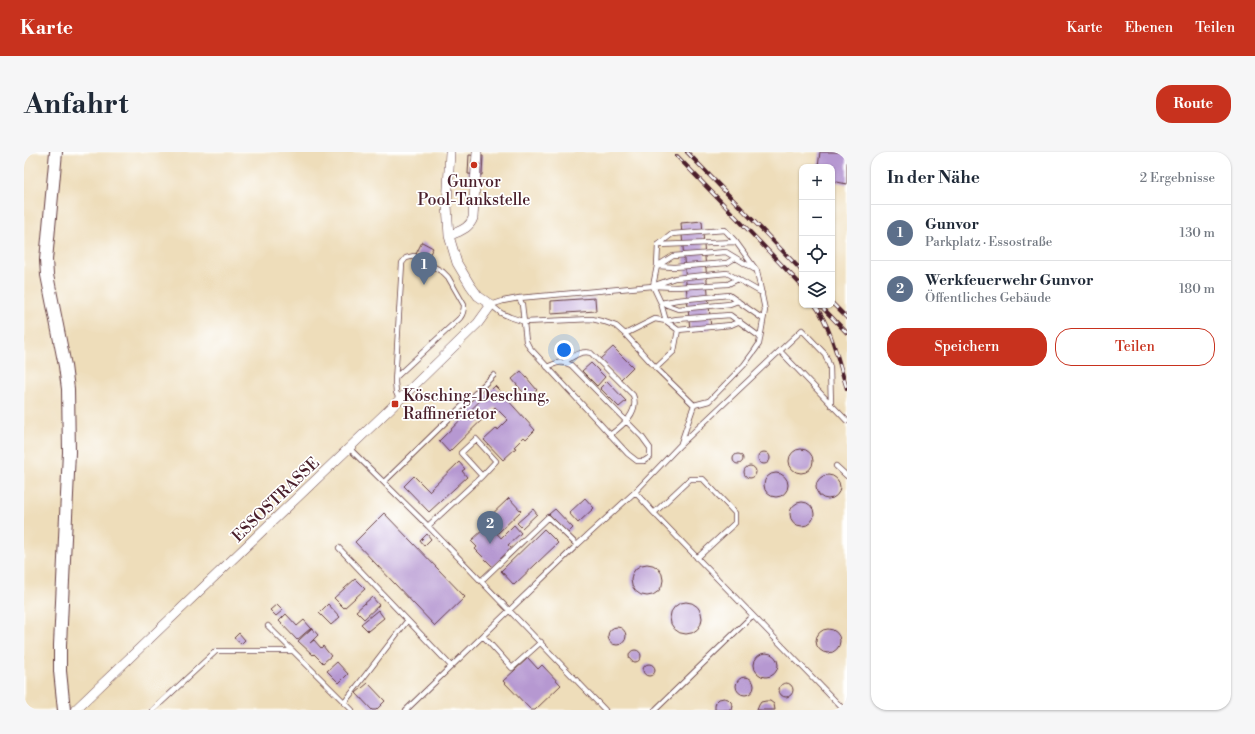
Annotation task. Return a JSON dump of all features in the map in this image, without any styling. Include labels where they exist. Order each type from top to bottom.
[{"type":"street","points":[[56,152],[46,260],[47,275],[65,366],[68,389],[69,452],[60,645],[60,671],[64,710]]},
{"type":"street","points":[[450,152],[447,205],[449,236],[457,263],[470,285],[478,296],[491,305]]},
{"type":"street","points":[[449,236],[467,228],[473,218],[477,152]]},
{"type":"street","name":"ESSOSTRASSE","points":[[75,710],[399,400],[478,323],[491,305]]},
{"type":"lane","points":[[658,245],[672,234],[725,230],[736,242],[757,271],[762,293],[765,310],[759,344],[744,365],[709,401],[694,405]]},
{"type":"lane","points":[[658,245],[736,242]]},
{"type":"lane","points":[[658,245],[658,266],[653,286],[661,303],[666,321],[678,330],[731,325],[740,321]]},
{"type":"lane","points":[[658,266],[673,256],[726,252],[757,271]]},
{"type":"lane","points":[[396,377],[460,318],[464,310],[464,305],[448,277],[443,272],[414,256],[406,258],[402,263],[396,377],[396,392],[399,400]]},
{"type":"lane","points":[[658,266],[674,267],[727,263],[735,258]]},
{"type":"lane","points":[[653,286],[675,278],[728,273],[762,293]]},
{"type":"lane","points":[[491,305],[519,298],[653,286],[676,287],[728,284],[738,279]]},
{"type":"lane","points":[[661,303],[729,295],[763,319]]},
{"type":"lane","points":[[519,298],[522,304],[526,341],[529,347],[628,454],[636,461],[644,461],[650,457],[650,448],[642,437],[571,365],[564,362]]},
{"type":"lane","points":[[661,303],[678,309],[730,304],[738,301]]},
{"type":"lane","points":[[491,305],[510,318],[524,322],[592,319],[616,326],[694,405]]},
{"type":"lane","points":[[625,334],[655,319],[666,321],[730,315],[760,337]]},
{"type":"lane","points":[[656,368],[674,350],[678,330]]},
{"type":"lane","points":[[406,710],[635,492],[680,445],[802,330],[825,354],[830,368],[831,405]]},
{"type":"lane","points":[[780,351],[847,421]]},
{"type":"lane","points":[[547,367],[564,362],[580,353],[591,353],[633,396],[635,401],[634,408],[626,422],[610,435]]},
{"type":"lane","points":[[384,482],[494,375]]},
{"type":"lane","points":[[680,445],[694,405]]},
{"type":"lane","points":[[428,526],[482,476],[496,461],[476,439],[461,453],[482,476]]},
{"type":"lane","points":[[349,448],[428,526],[605,710]]},
{"type":"lane","points":[[836,466],[847,476]]},
{"type":"lane","points":[[654,513],[690,479],[703,479],[735,513],[735,523],[697,558]]},
{"type":"lane","points":[[635,492],[752,616],[844,710]]},
{"type":"lane","points":[[481,581],[548,518],[578,545]]},
{"type":"lane","points":[[339,548],[451,666]]},
{"type":"lane","points":[[655,710],[752,616]]},
{"type":"lane","points":[[344,702],[407,621]]},
{"type":"lane","points":[[268,626],[352,710]]},
{"type":"lane","points":[[483,636],[512,668],[540,642]]},
{"type":"lane","points":[[153,710],[216,650],[293,651]]},
{"type":"building","points":[[820,152],[847,153],[847,184],[835,182],[835,164],[818,164]]},
{"type":"building","points":[[469,155],[483,156],[482,175],[468,174]]},
{"type":"building","points":[[702,221],[711,329],[690,331],[681,223]]},
{"type":"building","points":[[422,242],[433,248],[427,259],[416,254]]},
{"type":"building","points":[[595,298],[596,311],[551,314],[551,301]]},
{"type":"building","points":[[613,347],[633,367],[620,380],[600,359]]},
{"type":"building","points":[[591,363],[605,377],[597,386],[582,371]]},
{"type":"building","points":[[521,371],[537,390],[528,398],[512,379]]},
{"type":"building","points":[[607,381],[626,401],[619,407],[600,388]]},
{"type":"building","points":[[495,386],[535,430],[526,439],[524,437],[514,447],[516,448],[503,460],[484,440],[497,428],[498,430],[508,420],[495,407],[449,452],[439,441]]},
{"type":"building","points":[[801,449],[810,452],[813,461],[810,470],[801,473],[792,470],[789,461],[792,452]]},
{"type":"building","points":[[762,452],[766,452],[770,458],[766,464],[762,464],[758,460],[758,456]]},
{"type":"building","points":[[738,454],[743,459],[738,464],[733,459]]},
{"type":"building","points":[[459,462],[465,469],[462,471],[467,477],[429,512],[404,486],[414,476],[429,491]]},
{"type":"building","points":[[748,466],[752,466],[756,472],[752,478],[748,478],[744,474],[744,470]]},
{"type":"building","points":[[776,473],[785,476],[788,485],[785,494],[776,497],[767,494],[764,485],[767,476]]},
{"type":"building","points":[[828,475],[837,478],[840,487],[837,496],[828,499],[819,496],[816,487],[819,478]]},
{"type":"building","points":[[509,498],[521,511],[498,533],[486,520]]},
{"type":"building","points":[[585,498],[594,508],[578,523],[569,513]]},
{"type":"building","points":[[802,502],[811,505],[814,514],[811,523],[802,526],[793,523],[790,514],[793,505]]},
{"type":"building","points":[[533,509],[537,514],[522,528],[517,523]]},
{"type":"building","points":[[555,509],[573,528],[568,533],[549,514]]},
{"type":"building","points":[[384,513],[465,597],[435,626],[355,542]]},
{"type":"building","points":[[514,525],[521,533],[508,545],[512,549],[493,567],[475,549],[477,547],[471,541],[487,526],[493,532],[494,530],[501,538]]},
{"type":"building","points":[[544,529],[558,543],[514,585],[501,571]]},
{"type":"building","points":[[427,534],[431,539],[424,546],[420,541]]},
{"type":"building","points":[[647,564],[658,569],[663,580],[658,591],[647,596],[636,591],[631,580],[636,569]]},
{"type":"building","points":[[355,579],[365,589],[344,608],[334,598]]},
{"type":"building","points":[[372,597],[379,605],[364,619],[356,611]]},
{"type":"building","points":[[686,602],[697,607],[702,618],[697,629],[686,634],[675,629],[670,618],[675,607]]},
{"type":"building","points":[[277,604],[283,610],[276,616],[270,610]]},
{"type":"building","points":[[328,604],[340,617],[331,625],[319,613]]},
{"type":"building","points":[[378,610],[384,618],[368,631],[361,624]]},
{"type":"building","points":[[286,614],[297,626],[304,620],[311,628],[297,640],[279,621]]},
{"type":"building","points":[[617,627],[623,630],[626,636],[623,642],[617,645],[611,642],[608,636],[611,630]]},
{"type":"building","points":[[312,628],[318,635],[310,643],[314,640],[321,648],[323,646],[331,656],[323,663],[298,641]]},
{"type":"building","points":[[828,629],[837,632],[840,641],[837,650],[828,653],[819,650],[816,641],[819,632]]},
{"type":"building","points":[[239,633],[245,640],[241,644],[234,638]]},
{"type":"building","points":[[633,650],[637,650],[641,656],[637,662],[633,662],[629,658],[629,654]]},
{"type":"building","points":[[766,653],[775,656],[778,665],[775,674],[766,677],[757,674],[754,665],[757,656]]},
{"type":"building","points":[[528,658],[538,669],[542,665],[561,685],[535,710],[531,710],[503,681]]},
{"type":"building","points":[[337,662],[348,674],[339,683],[327,671]]},
{"type":"building","points":[[647,664],[651,664],[655,670],[651,676],[647,676],[643,672],[643,668]]},
{"type":"building","points":[[745,677],[751,680],[754,686],[751,692],[745,695],[739,692],[736,686],[739,680]]},
{"type":"building","points":[[368,683],[385,701],[376,710],[372,710],[356,693]]},
{"type":"building","points":[[783,683],[789,683],[793,687],[793,693],[789,697],[783,697],[779,693],[779,687]]},
{"type":"building","points":[[724,698],[731,702],[733,706],[732,710],[715,710],[716,702],[719,699]]},
{"type":"building","points":[[770,701],[774,704],[775,710],[757,710],[761,702]]},
{"type":"railway","points":[[687,152],[799,268]]},
{"type":"railway","points":[[677,156],[799,283]]},
{"type":"railway","points":[[835,306],[847,318]]},
{"type":"railway","points":[[817,308],[826,324],[847,389]]},
{"type":"railway","points":[[823,308],[847,333]]},
{"type":"place","name":"Gunvor Pool-Tankstelle","points":[[474,165]]},
{"type":"place","name":"Gunvor","points":[[424,285]]},
{"type":"place","name":"Kösching-Desching, Raffinerietor","points":[[395,404]]},
{"type":"place","name":"Werkfeuerwehr Gunvor","points":[[490,544]]}]
